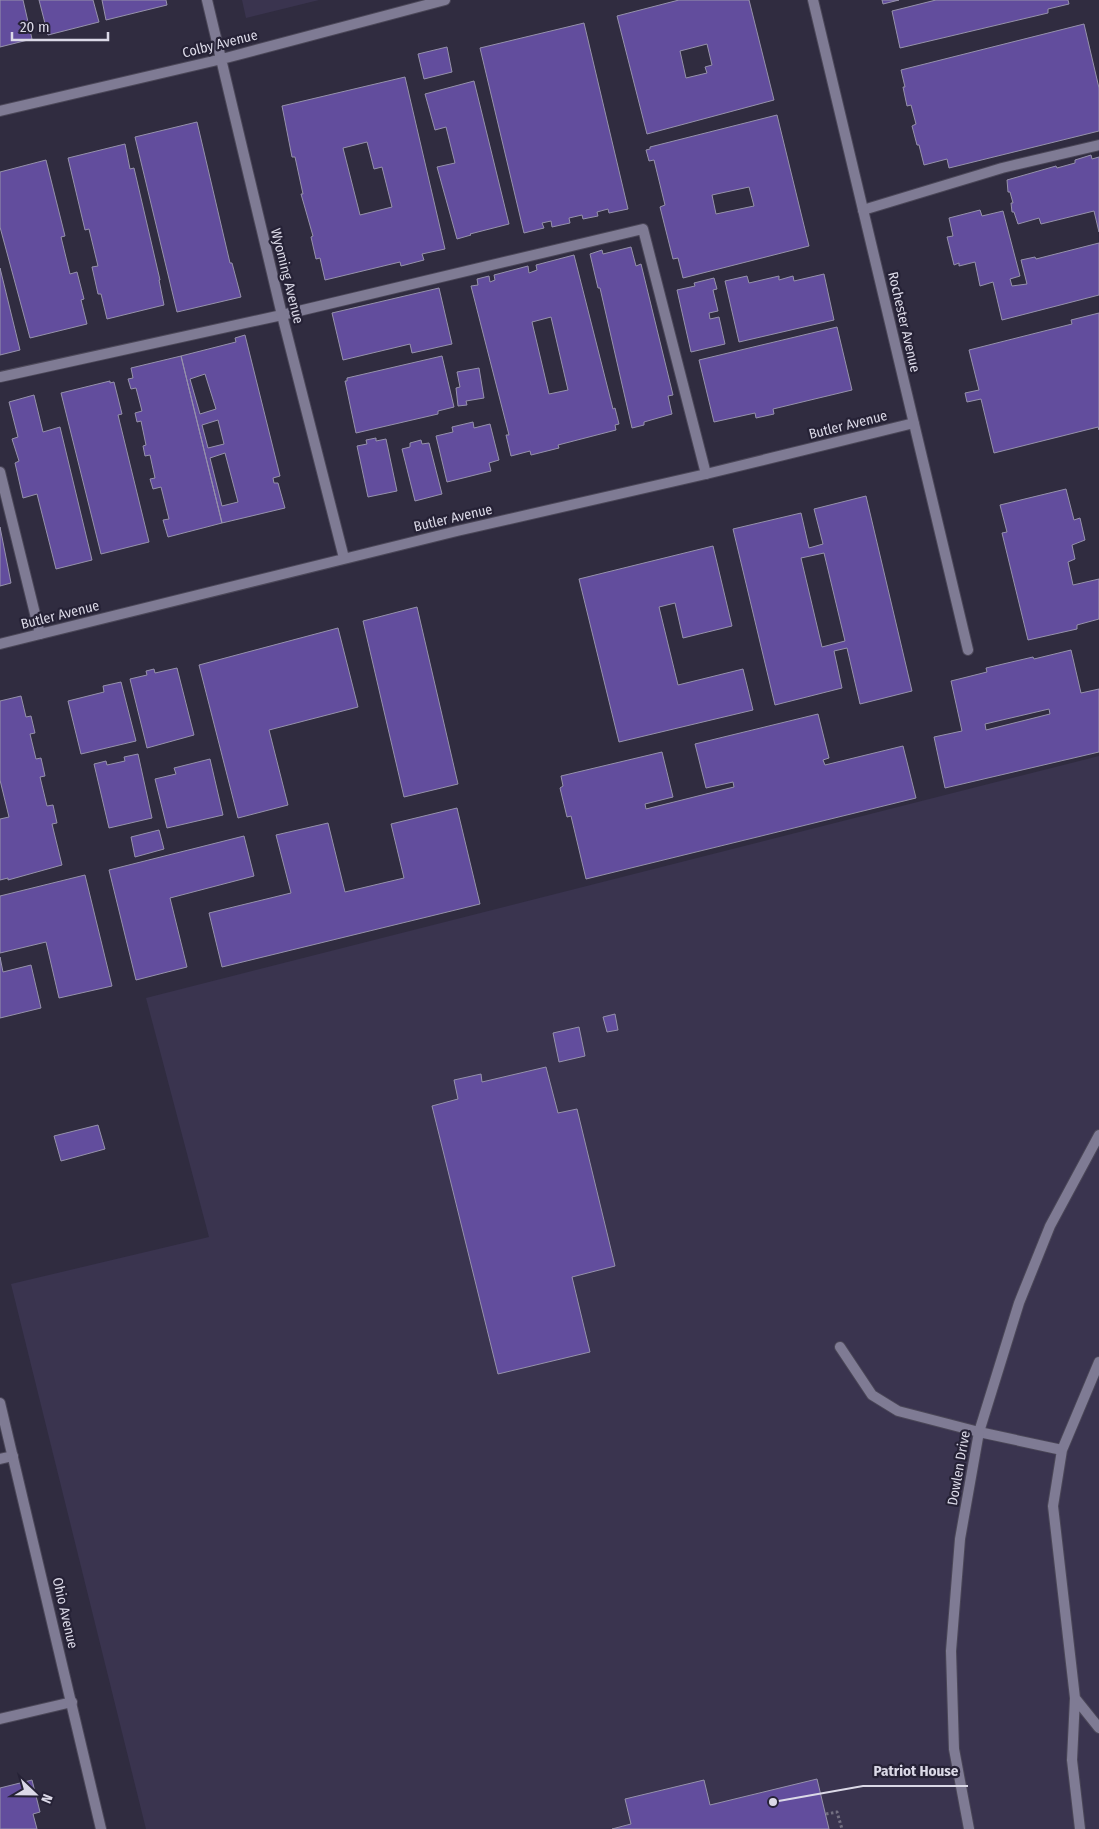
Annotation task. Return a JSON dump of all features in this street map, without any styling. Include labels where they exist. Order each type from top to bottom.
[{"type":"street","name":"Wyoming Avenue","points":[[207,0],[282,315],[344,558]]},
{"type":"street","name":"Colby Avenue","points":[[0,111],[222,59],[412,4],[445,0]]},
{"type":"street","name":"Rochester Avenue","points":[[813,0],[968,650]]},
{"type":"street","points":[[863,210],[1002,168],[1099,145]]},
{"type":"street","points":[[0,377],[282,315],[643,228],[706,474]]},
{"type":"street","name":"Butler Avenue","points":[[0,644],[344,558],[706,474],[914,423]]},
{"type":"street","points":[[0,472],[40,634]]},
{"type":"street","name":"Dowlen Drive","points":[[969,1829],[954,1749],[952,1651],[960,1539],[979,1432],[1019,1303],[1046,1234],[1099,1134]]},
{"type":"street","points":[[840,1347],[872,1395],[898,1411],[979,1432],[1062,1450]]},
{"type":"street","points":[[1080,1829],[1072,1760],[1075,1698],[1053,1506],[1062,1450],[1099,1362]]},
{"type":"street","name":"Ohio Avenue","points":[[0,1404],[101,1829]]},
{"type":"street","points":[[0,1459],[13,1456]]},
{"type":"street","points":[[1075,1698],[1099,1728]]},
{"type":"street","points":[[0,1719],[72,1702]]},
{"type":"path","points":[[826,1814],[838,1812],[842,1829]]},
{"type":"shaded area","points":[[242,0],[319,0],[246,18]]},
{"type":"shaded area","points":[[1099,756],[1099,1829],[146,1829],[11,1284],[209,1237],[146,998]]},
{"type":"building","points":[[0,0],[23,0],[32,39],[0,47]]},
{"type":"building","points":[[39,0],[93,0],[99,22],[48,35]]},
{"type":"building","points":[[102,0],[166,0],[167,5],[106,20]]},
{"type":"building","points":[[679,0],[749,0],[774,100],[647,134],[617,16]],"holes":[[[707,44],[712,65],[705,67],[707,73],[686,78],[680,51]]]},
{"type":"building","points":[[882,0],[899,0],[883,4]]},
{"type":"building","points":[[936,0],[1068,0],[1069,4],[1048,9],[1048,13],[900,48],[892,11]]},
{"type":"building","points":[[584,23],[628,209],[609,213],[608,209],[597,212],[598,216],[583,219],[582,215],[569,218],[570,223],[552,227],[551,221],[542,223],[544,228],[524,233],[480,48]]},
{"type":"building","points":[[1084,24],[1099,88],[1099,131],[949,168],[947,159],[924,165],[912,126],[916,124],[911,105],[907,106],[901,70]]},
{"type":"building","points":[[447,47],[452,72],[424,79],[418,54]]},
{"type":"building","points":[[405,77],[445,249],[422,254],[424,260],[401,266],[400,262],[325,280],[320,258],[316,259],[311,237],[313,236],[301,194],[303,194],[295,157],[292,157],[282,106]],"holes":[[[367,142],[374,169],[382,167],[392,207],[360,215],[343,148]]]},
{"type":"building","points":[[474,81],[509,224],[457,239],[437,167],[455,163],[446,127],[435,130],[425,94]]},
{"type":"building","points":[[777,115],[809,246],[683,278],[678,258],[673,259],[660,207],[665,205],[654,160],[649,161],[646,150],[650,149],[650,147]],"holes":[[[749,187],[754,206],[716,214],[712,195]]]},
{"type":"building","points":[[197,122],[230,263],[232,263],[241,297],[177,312],[135,137]]},
{"type":"building","points":[[125,144],[130,169],[134,168],[164,305],[107,319],[101,294],[98,294],[92,267],[98,266],[89,229],[85,230],[68,158]]},
{"type":"building","points":[[1091,155],[1092,159],[1099,157],[1099,232],[1094,211],[1041,224],[1039,218],[1018,224],[1014,212],[1012,212],[1011,203],[1013,203],[1010,192],[1008,192],[1007,180],[1056,166],[1057,168],[1075,163],[1075,160]]},
{"type":"building","points":[[46,160],[65,236],[61,237],[70,274],[77,272],[84,299],[81,300],[87,324],[30,338],[0,227],[0,172]]},
{"type":"building","points":[[980,210],[982,216],[1003,211],[1020,276],[1010,279],[1012,286],[1027,284],[1021,260],[1035,257],[1036,259],[1099,243],[1099,295],[1002,320],[993,282],[980,286],[975,262],[959,266],[959,263],[954,265],[947,237],[953,236],[949,218]]},
{"type":"building","points":[[631,247],[636,266],[641,264],[673,395],[668,396],[672,414],[644,422],[644,425],[632,428],[600,288],[598,288],[590,254],[602,250],[603,254]]},
{"type":"building","points":[[574,255],[613,409],[615,408],[619,424],[615,425],[616,430],[558,445],[559,448],[531,455],[530,451],[511,456],[506,435],[509,435],[471,286],[478,285],[477,279],[489,276],[490,282],[495,280],[494,275],[528,266],[529,273],[537,270],[536,265]],"holes":[[[551,317],[568,390],[549,394],[532,322]]]},
{"type":"building","points":[[0,268],[20,350],[0,355]]},
{"type":"building","points":[[824,274],[834,320],[739,342],[725,281],[747,276],[749,283],[779,276],[779,280],[793,276],[794,281]]},
{"type":"building","points":[[714,278],[717,289],[713,290],[718,311],[709,313],[710,319],[719,317],[725,344],[691,352],[677,290],[695,286],[694,283]]},
{"type":"building","points":[[439,288],[452,344],[412,353],[410,344],[343,360],[332,313]]},
{"type":"building","points":[[1099,313],[1099,430],[1098,427],[994,453],[981,399],[967,402],[965,393],[979,390],[969,350],[1072,324],[1071,320]]},
{"type":"building","points":[[837,327],[852,390],[773,409],[774,414],[756,418],[755,413],[714,422],[699,360]]},
{"type":"building","points":[[245,335],[280,476],[273,478],[274,483],[278,483],[285,508],[222,523],[181,356],[236,342],[235,338]],"holes":[[[205,374],[216,409],[200,414],[190,379]],[[218,420],[224,444],[208,448],[202,425]],[[225,453],[238,502],[222,506],[210,458]]]},
{"type":"building","points":[[181,356],[222,523],[168,537],[163,520],[169,519],[161,487],[153,489],[150,479],[155,478],[150,455],[145,456],[143,446],[146,445],[141,421],[137,422],[135,413],[142,411],[136,388],[131,389],[128,379],[133,378],[131,368]]},
{"type":"building","points":[[442,356],[454,407],[438,411],[438,414],[356,433],[345,381],[347,381],[347,378]]},
{"type":"building","points":[[479,368],[484,398],[466,401],[467,405],[458,406],[456,388],[460,387],[457,372]]},
{"type":"building","points":[[110,381],[110,383],[114,382],[122,414],[118,415],[149,542],[101,554],[61,393]]},
{"type":"building","points":[[34,395],[43,432],[60,427],[92,560],[56,569],[37,494],[23,498],[15,463],[19,461],[12,439],[18,437],[9,402]]},
{"type":"building","points":[[473,422],[474,428],[490,424],[499,460],[489,463],[491,471],[447,482],[436,436],[453,432],[452,427]]},
{"type":"building","points":[[376,438],[376,441],[386,439],[397,491],[368,497],[357,446],[367,444],[366,440]]},
{"type":"building","points":[[421,440],[422,444],[429,443],[442,494],[415,501],[402,449],[410,447],[410,443]]},
{"type":"building","points":[[1066,489],[1074,520],[1080,518],[1085,540],[1072,545],[1075,559],[1068,562],[1073,585],[1099,579],[1099,619],[1077,625],[1077,629],[1028,640],[1002,533],[1007,532],[1000,505]]},
{"type":"building","points":[[866,496],[912,691],[860,704],[847,648],[834,651],[842,688],[775,705],[733,529],[801,513],[809,548],[823,544],[814,509]],"holes":[[[824,553],[845,641],[822,647],[801,558]]]},
{"type":"building","points":[[0,527],[11,583],[0,586]]},
{"type":"building","points":[[713,546],[732,626],[683,638],[675,603],[659,607],[678,685],[743,669],[753,710],[619,742],[579,579]]},
{"type":"building","points":[[417,607],[458,784],[404,797],[363,621]]},
{"type":"building","points":[[338,628],[358,707],[269,730],[288,805],[238,818],[199,665]]},
{"type":"building","points":[[1071,650],[1081,693],[1099,689],[1099,752],[945,788],[934,737],[962,731],[951,681],[987,672],[986,668],[1033,657],[1034,659]],"holes":[[[1049,709],[1050,714],[986,730],[985,724]]]},
{"type":"building","points":[[177,668],[194,735],[147,748],[130,679],[147,675],[146,671],[154,669],[155,673]]},
{"type":"building","points":[[121,682],[136,741],[81,754],[68,701],[104,692],[103,686]]},
{"type":"building","points":[[21,696],[26,717],[31,716],[35,733],[30,734],[36,759],[41,758],[45,776],[40,777],[47,806],[53,805],[57,823],[52,824],[62,865],[8,880],[8,878],[0,880],[0,819],[9,817],[0,780],[0,701]]},
{"type":"building","points":[[818,714],[829,758],[823,760],[825,765],[903,746],[916,798],[586,879],[571,816],[567,817],[560,788],[563,786],[561,776],[662,752],[673,797],[645,804],[646,809],[734,787],[733,782],[706,788],[695,744]]},
{"type":"building","points":[[138,754],[152,818],[109,828],[94,764],[106,761],[107,765],[125,761],[124,757]]},
{"type":"building","points":[[210,759],[223,815],[167,828],[155,779],[176,774],[174,768]]},
{"type":"building","points":[[457,808],[480,904],[222,967],[209,913],[291,893],[276,835],[328,823],[345,892],[404,878],[391,824]]},
{"type":"building","points":[[159,830],[164,849],[135,857],[131,837]]},
{"type":"building","points":[[244,836],[254,876],[170,898],[187,967],[136,980],[109,870]]},
{"type":"building","points":[[85,875],[112,986],[59,998],[46,942],[0,953],[0,896]]},
{"type":"building","points":[[0,957],[3,972],[31,965],[41,1008],[0,1018]]},
{"type":"building","points":[[615,1014],[618,1030],[607,1032],[603,1017]]},
{"type":"building","points":[[579,1027],[585,1056],[559,1062],[553,1033]]},
{"type":"building","points":[[546,1067],[558,1113],[577,1109],[615,1266],[572,1277],[590,1352],[498,1374],[432,1106],[458,1099],[454,1080],[481,1074],[482,1082]]},
{"type":"building","points":[[98,1125],[105,1149],[61,1161],[54,1136]]},
{"type":"building","points":[[817,1779],[829,1829],[612,1829],[631,1824],[625,1799],[704,1780],[710,1805]]},
{"type":"building","points":[[32,1780],[40,1812],[33,1814],[37,1829],[0,1829],[0,1788]]},
{"type":"place","name":"Patriot House","points":[[773,1802]]}]
